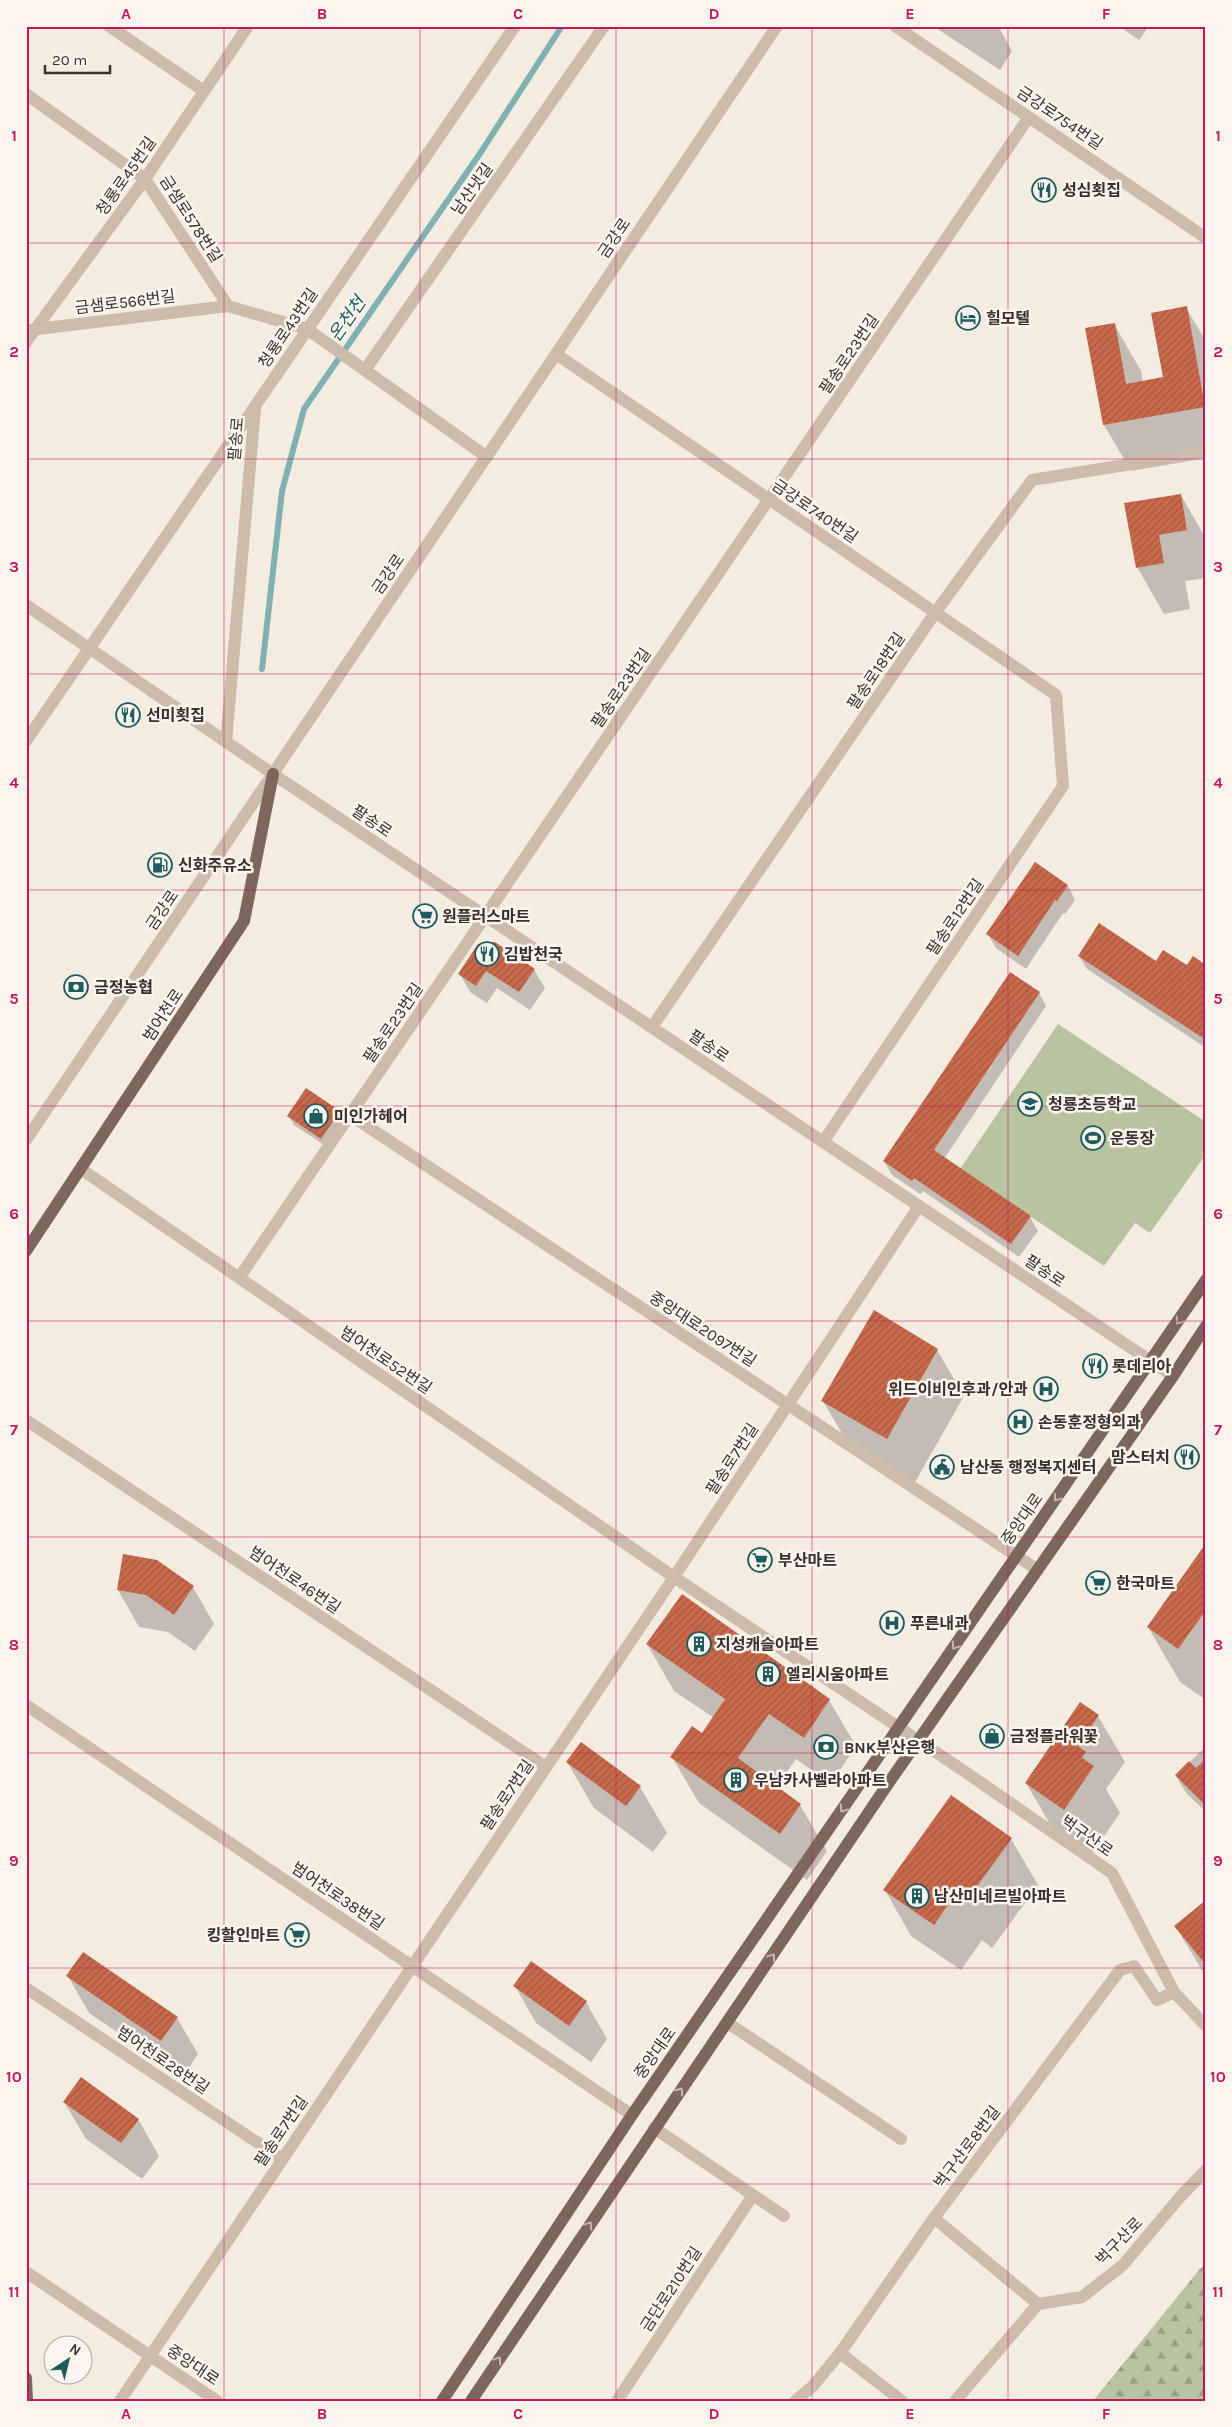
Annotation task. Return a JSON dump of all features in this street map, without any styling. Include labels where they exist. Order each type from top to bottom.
[{"type":"main road","name":"범어천로","points":[[26,1251],[244,921],[273,774]]},
{"type":"main road","name":"중앙대로","points":[[442,2401],[632,2115],[1206,1280]]},
{"type":"main road","points":[[471,2401],[918,1740],[1206,1326]]},
{"type":"main road","points":[[26,2378],[27,2401]]},
{"type":"street","points":[[109,26],[204,91]]},
{"type":"street","name":"청룡로45번길","points":[[26,342],[30,330],[145,179],[248,26]]},
{"type":"street","name":"청룡로43번길","points":[[26,741],[515,26]]},
{"type":"street","name":"남산냇길","points":[[362,367],[604,26]]},
{"type":"street","name":"금강로","points":[[26,1140],[777,26]]},
{"type":"street","name":"금강로754번길","points":[[895,26],[1206,238]]},
{"type":"street","name":"금샘로578번길","points":[[26,94],[145,179],[228,306]]},
{"type":"street","name":"팔송로23번길","points":[[239,1278],[1029,117]]},
{"type":"street","points":[[228,306],[307,329],[487,457]]},
{"type":"street","name":"금샘로566번길","points":[[30,330],[228,306]]},
{"type":"street","name":"금강로740번길","points":[[556,354],[1056,696]]},
{"type":"street","name":"팔송로","points":[[226,742],[255,407]]},
{"type":"street","name":"팔송로18번길","points":[[652,1027],[935,613],[1032,480],[1206,452]]},
{"type":"street","name":"팔송로","points":[[26,605],[273,774],[1173,1376]]},
{"type":"street","name":"팔송로12번길","points":[[823,1142],[1063,786],[1056,696]]},
{"type":"street","name":"중앙대로2097번길","points":[[350,1115],[1038,1570]]},
{"type":"street","name":"범어천로52번길","points":[[81,1169],[674,1577]]},
{"type":"street","name":"팔송로7번길","points":[[120,2401],[674,1577],[919,1206]]},
{"type":"street","name":"범어천로46번길","points":[[26,1420],[546,1768]]},
{"type":"street","points":[[674,1577],[918,1740]]},
{"type":"street","name":"범어천로38번길","points":[[26,1705],[632,2115]]},
{"type":"street","name":"벅구산로","points":[[918,1740],[1112,1873],[1174,1992],[1206,2026]]},
{"type":"street","name":"벅구산로8번길","points":[[795,2401],[814,2386],[840,2353],[934,2218],[1120,1970],[1134,1966],[1158,2000],[1174,1992]]},
{"type":"street","name":"범어천로28번길","points":[[26,1988],[282,2159]]},
{"type":"street","points":[[728,2023],[901,2139]]},
{"type":"street","points":[[654,2128],[784,2216]]},
{"type":"street","name":"벅구산로","points":[[1038,2304],[1082,2297],[1096,2287],[1123,2265],[1180,2197],[1206,2170]]},
{"type":"street","name":"금단로210번길","points":[[617,2401],[753,2195]]},
{"type":"street","points":[[934,2218],[1038,2304],[955,2401]]},
{"type":"street","name":"중앙대로","points":[[26,2272],[216,2401]]},
{"type":"street","points":[[840,2353],[902,2401]]},
{"type":"green space","name":"운동장","points":[[1058,1024],[1206,1122],[1206,1154],[1150,1233],[1135,1223],[1104,1266],[960,1169]]},
{"type":"green space","points":[[1206,2264],[1206,2401],[1093,2401],[1199,2270]]},
{"type":"building","points":[[1187,306],[1205,407],[1103,425],[1085,328],[1115,323],[1126,384],[1163,377],[1151,313]]},
{"type":"building","points":[[1181,494],[1187,530],[1159,535],[1164,563],[1136,568],[1124,503]]},
{"type":"building","points":[[1035,862],[1068,885],[1057,901],[1055,900],[1018,956],[986,934]]},
{"type":"building","points":[[1099,923],[1156,961],[1163,950],[1187,965],[1193,956],[1206,965],[1206,1040],[1078,956]]},
{"type":"building","points":[[495,942],[535,969],[519,992],[486,971],[476,986],[458,974],[478,944]]},
{"type":"building","points":[[1010,972],[1040,992],[934,1150],[1031,1216],[1011,1244],[914,1178],[912,1181],[883,1161]]},
{"type":"building","points":[[306,1088],[340,1111],[321,1139],[287,1116]]},
{"type":"building","points":[[874,1310],[938,1349],[887,1439],[821,1401]]},
{"type":"building","points":[[1206,1543],[1206,1610],[1178,1649],[1147,1627]]},
{"type":"building","points":[[123,1554],[157,1560],[194,1586],[174,1615],[146,1595],[117,1590]]},
{"type":"building","points":[[682,1594],[830,1699],[804,1738],[769,1714],[738,1758],[801,1804],[780,1834],[670,1757],[692,1726],[702,1733],[725,1699],[646,1644]]},
{"type":"building","points":[[1080,1702],[1099,1715],[1078,1746],[1086,1752],[1082,1758],[1094,1766],[1064,1810],[1025,1783]]},
{"type":"building","points":[[581,1742],[641,1786],[626,1806],[566,1762]]},
{"type":"building","points":[[1206,1759],[1206,1806],[1175,1775],[1189,1761],[1196,1768]]},
{"type":"building","points":[[951,1795],[1012,1838],[965,1903],[955,1895],[934,1925],[883,1890]]},
{"type":"building","points":[[1206,1900],[1206,1965],[1174,1926]]},
{"type":"building","points":[[83,1952],[178,2017],[161,2041],[66,1976]]},
{"type":"building","points":[[531,1961],[587,2001],[569,2026],[513,1986]]},
{"type":"building","points":[[81,2077],[139,2119],[121,2143],[63,2102]]},
{"type":"waterway","name":"온천천","points":[[262,669],[282,491],[304,409],[481,152],[562,26]]},
{"type":"place","name":"성심횟집","points":[[1044,190]]},
{"type":"place","name":"힐모텔","points":[[968,318]]},
{"type":"place","name":"선미횟집","points":[[128,715]]},
{"type":"place","name":"신화주유소","points":[[160,865]]},
{"type":"place","name":"원플러스마트","points":[[425,916]]},
{"type":"place","name":"김밥천국","points":[[487,954]]},
{"type":"place","name":"금정농협","points":[[76,987]]},
{"type":"place","name":"청룡초등학교","points":[[1030,1104]]},
{"type":"place","name":"미인가헤어","points":[[316,1116]]},
{"type":"place","name":"운동장","points":[[1093,1138]]},
{"type":"place","name":"롯데리아","points":[[1095,1366]]},
{"type":"place","name":"위드이비인후과/안과","points":[[1046,1389]]},
{"type":"place","name":"손동훈정형외과","points":[[1020,1422]]},
{"type":"place","name":"맘스터치","points":[[1187,1457]]},
{"type":"place","name":"남산동 행정복지센터","points":[[942,1467]]},
{"type":"place","name":"부산마트","points":[[760,1560]]},
{"type":"place","name":"한국마트","points":[[1098,1583]]},
{"type":"place","name":"푸른내과","points":[[892,1623]]},
{"type":"place","name":"지성캐슬아파트","points":[[699,1644]]},
{"type":"place","name":"엘리시움아파트","points":[[768,1674]]},
{"type":"place","name":"금정플라워꽃","points":[[992,1736]]},
{"type":"place","name":"BNK부산은행","points":[[826,1747]]},
{"type":"place","name":"우남카사벨라아파트","points":[[736,1780]]},
{"type":"place","name":"남산미네르빌아파트","points":[[917,1896]]},
{"type":"place","name":"킹할인마트","points":[[297,1935]]}]
